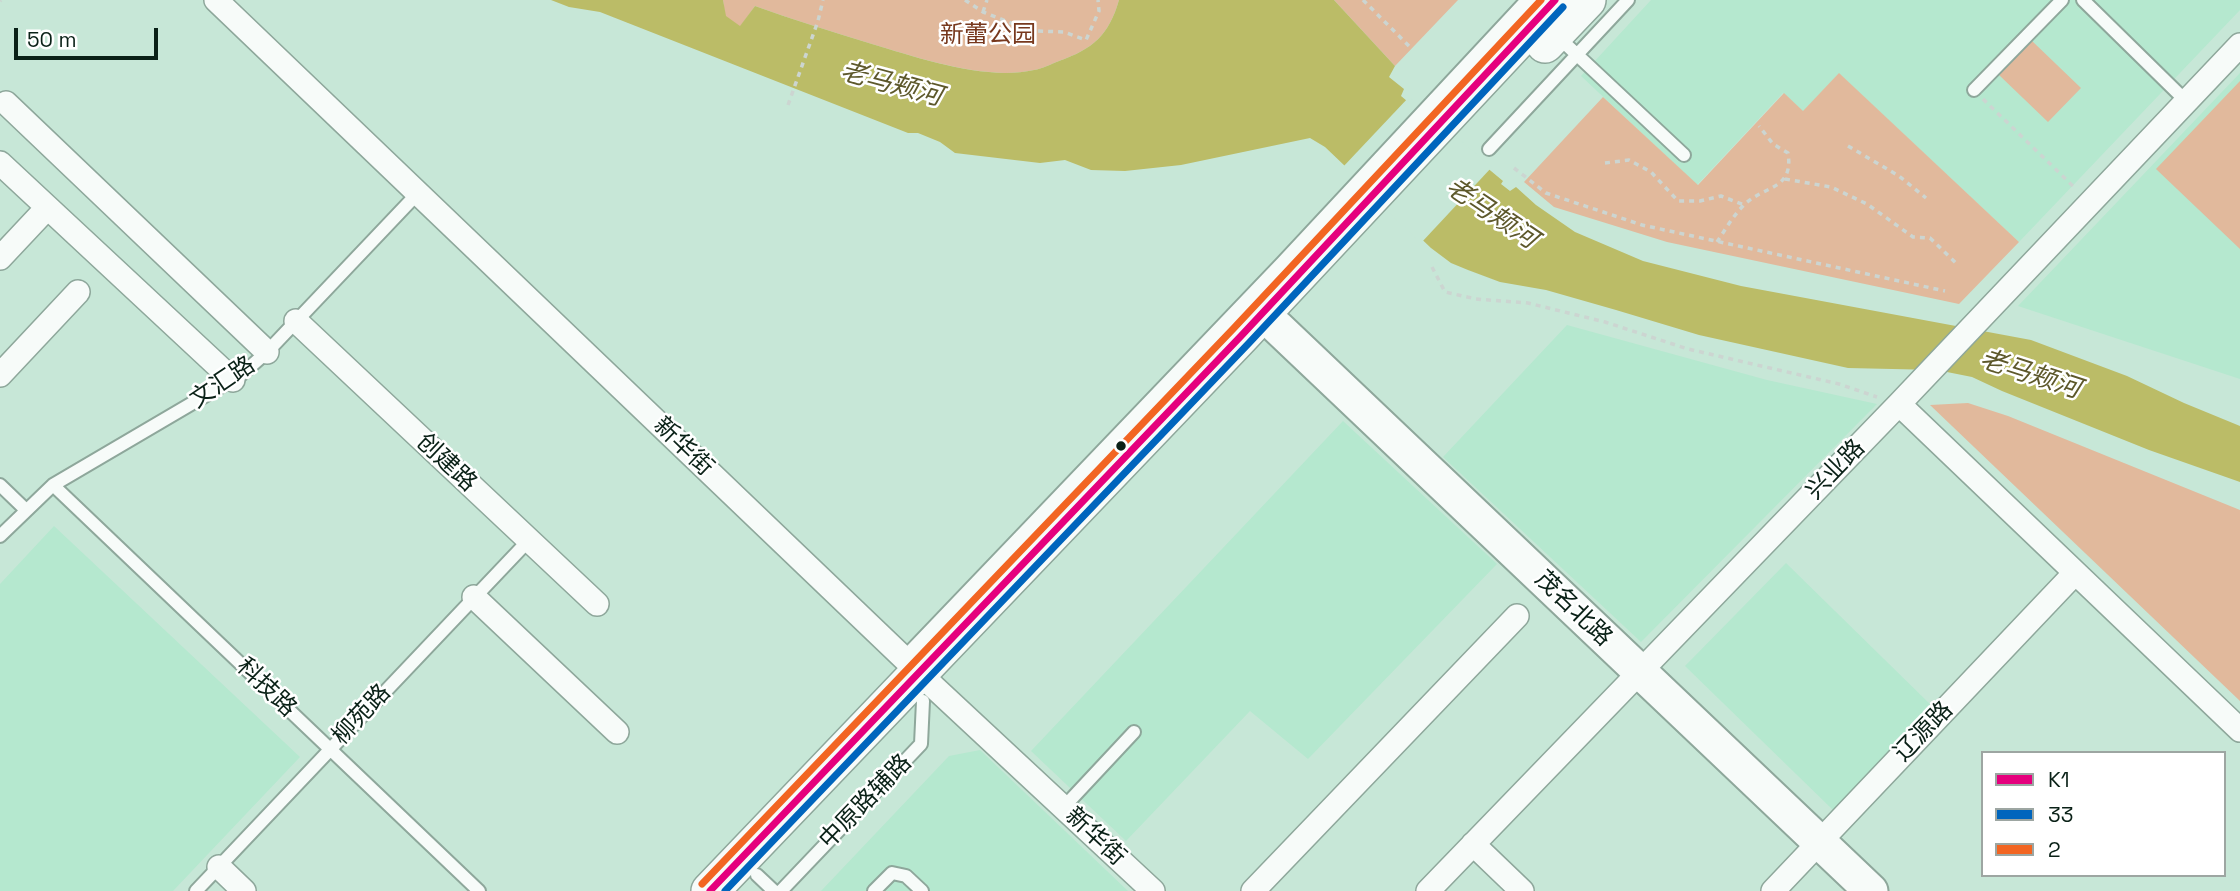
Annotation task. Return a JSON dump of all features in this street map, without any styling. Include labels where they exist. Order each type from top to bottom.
[{"type":"main road","points":[[764,887],[920,680],[1368,201],[1562,30],[1587,0]]},
{"type":"main road","points":[[710,891],[1277,327],[1368,201]]},
{"type":"street","name":"新华街","points":[[216,0],[920,680],[1153,891]]},
{"type":"street","name":"兴业路","points":[[1428,891],[1899,404],[2240,45]]},
{"type":"street","points":[[6,103],[267,352]]},
{"type":"street","points":[[0,163],[233,380]]},
{"type":"street","points":[[0,258],[47,208]]},
{"type":"street","points":[[0,376],[78,292]]},
{"type":"street","name":"创建路","points":[[296,321],[597,604]]},
{"type":"street","name":"茂名北路","points":[[1277,327],[1871,891]]},
{"type":"street","points":[[1899,404],[2240,730]]},
{"type":"street","name":"辽源路","points":[[1773,891],[2075,573]]},
{"type":"street","points":[[474,597],[617,732]]},
{"type":"street","points":[[1253,891],[1517,616]]},
{"type":"street","points":[[1473,844],[1522,891]]},
{"type":"street","points":[[219,867],[244,891]]},
{"type":"lane","points":[[1459,123],[1527,0]]},
{"type":"lane","points":[[1459,123],[1562,30],[1628,0]]},
{"type":"lane","points":[[1974,90],[2062,0]]},
{"type":"lane","points":[[2083,0],[2186,101]]},
{"type":"lane","points":[[1562,30],[1684,155]]},
{"type":"lane","name":"文汇路","points":[[0,536],[53,485],[98,456],[233,380],[267,352],[416,194]]},
{"type":"lane","points":[[0,485],[26,510]]},
{"type":"lane","name":"科技路","points":[[53,485],[479,891]]},
{"type":"lane","name":"柳苑路","points":[[196,891],[528,540]]},
{"type":"lane","points":[[1063,808],[1135,732]]},
{"type":"lane","points":[[874,891],[892,873],[906,876],[922,891]]},
{"type":"path","points":[[788,105],[823,0]]},
{"type":"path","points":[[965,0],[984,12],[1038,31],[1064,32],[1086,40],[1099,11],[1098,0]]},
{"type":"path","points":[[984,12],[988,0]]},
{"type":"path","points":[[1363,0],[1412,49]]},
{"type":"path","points":[[1974,90],[2090,202]]},
{"type":"path","points":[[1717,242],[1744,205],[1785,179],[1790,167],[1788,153],[1773,144],[1759,126]]},
{"type":"path","points":[[1848,146],[1899,176],[1926,198]]},
{"type":"path","points":[[1605,163],[1629,160],[1651,172],[1678,201],[1700,201],[1721,196],[1744,205]]},
{"type":"path","points":[[1514,167],[1546,193],[1642,225],[1945,291]]},
{"type":"path","points":[[1785,179],[1831,187],[1867,204],[1913,237],[1930,238],[1957,264]]},
{"type":"path","points":[[1432,267],[1446,292],[1476,299],[1528,303],[1605,321],[1688,349],[1839,384],[1899,404]]},
{"type":"shaded area","points":[[1651,0],[2240,0],[2240,10],[2019,242],[1839,74],[1803,112],[1783,93],[1697,185],[1581,76]]},
{"type":"shaded area","points":[[2240,73],[2240,379],[2018,306]]},
{"type":"shaded area","points":[[1567,325],[1767,380],[1877,404],[1641,642],[1443,457]]},
{"type":"shaded area","points":[[1343,421],[1497,564],[1308,759],[1250,711],[1126,841],[1031,751]]},
{"type":"shaded area","points":[[54,526],[300,757],[173,891],[0,891],[0,584]]},
{"type":"shaded area","points":[[1786,563],[1933,707],[1833,810],[1685,666]]},
{"type":"shaded area","points":[[980,750],[1128,891],[821,891],[949,756]]},
{"type":"green space","name":"新蕾公园","points":[[723,0],[1119,0],[1105,32],[1090,46],[1043,68],[995,73],[931,61],[755,6],[740,27],[725,16]]},
{"type":"green space","points":[[1334,0],[1458,0],[1395,66]]},
{"type":"green space","points":[[2031,40],[2081,88],[2048,122],[1998,74]]},
{"type":"green space","points":[[1839,73],[2019,242],[1959,304],[1667,242],[1554,207],[1524,182],[1603,97],[1698,185],[1784,93],[1803,111]]},
{"type":"green space","points":[[2240,81],[2240,249],[2156,169]]},
{"type":"green space","points":[[1968,403],[2008,416],[2240,510],[2240,701],[1930,405]]},
{"type":"water","name":"老马颊河","points":[[551,0],[723,0],[726,16],[740,26],[755,6],[931,61],[995,73],[1015,73],[1043,68],[1090,46],[1105,32],[1119,0],[1334,0],[1395,66],[1389,77],[1404,89],[1401,96],[1503,181],[1501,184],[1510,191],[1516,187],[1536,205],[1575,232],[1643,261],[1741,286],[2031,340],[2127,376],[2240,426],[2240,482],[2149,450],[1972,377],[1937,370],[1848,368],[1699,335],[1546,290],[1500,282],[1451,263],[1431,248],[1325,147],[1310,138],[1181,165],[1125,171],[1091,170],[1065,160],[1040,163],[955,153],[940,142],[918,133],[908,133],[600,12],[569,7]]},
{"type":"pier","points":[[1409,97],[1492,167],[1421,243],[1342,168]]},
{"type":"transit line","name":"2","points":[[702,884],[1233,329],[1541,0]]},
{"type":"transit line","name":"K1","points":[[710,891],[1241,336],[1555,0]]},
{"type":"transit line","name":"33","points":[[725,891],[1249,343],[1563,7]]}]
